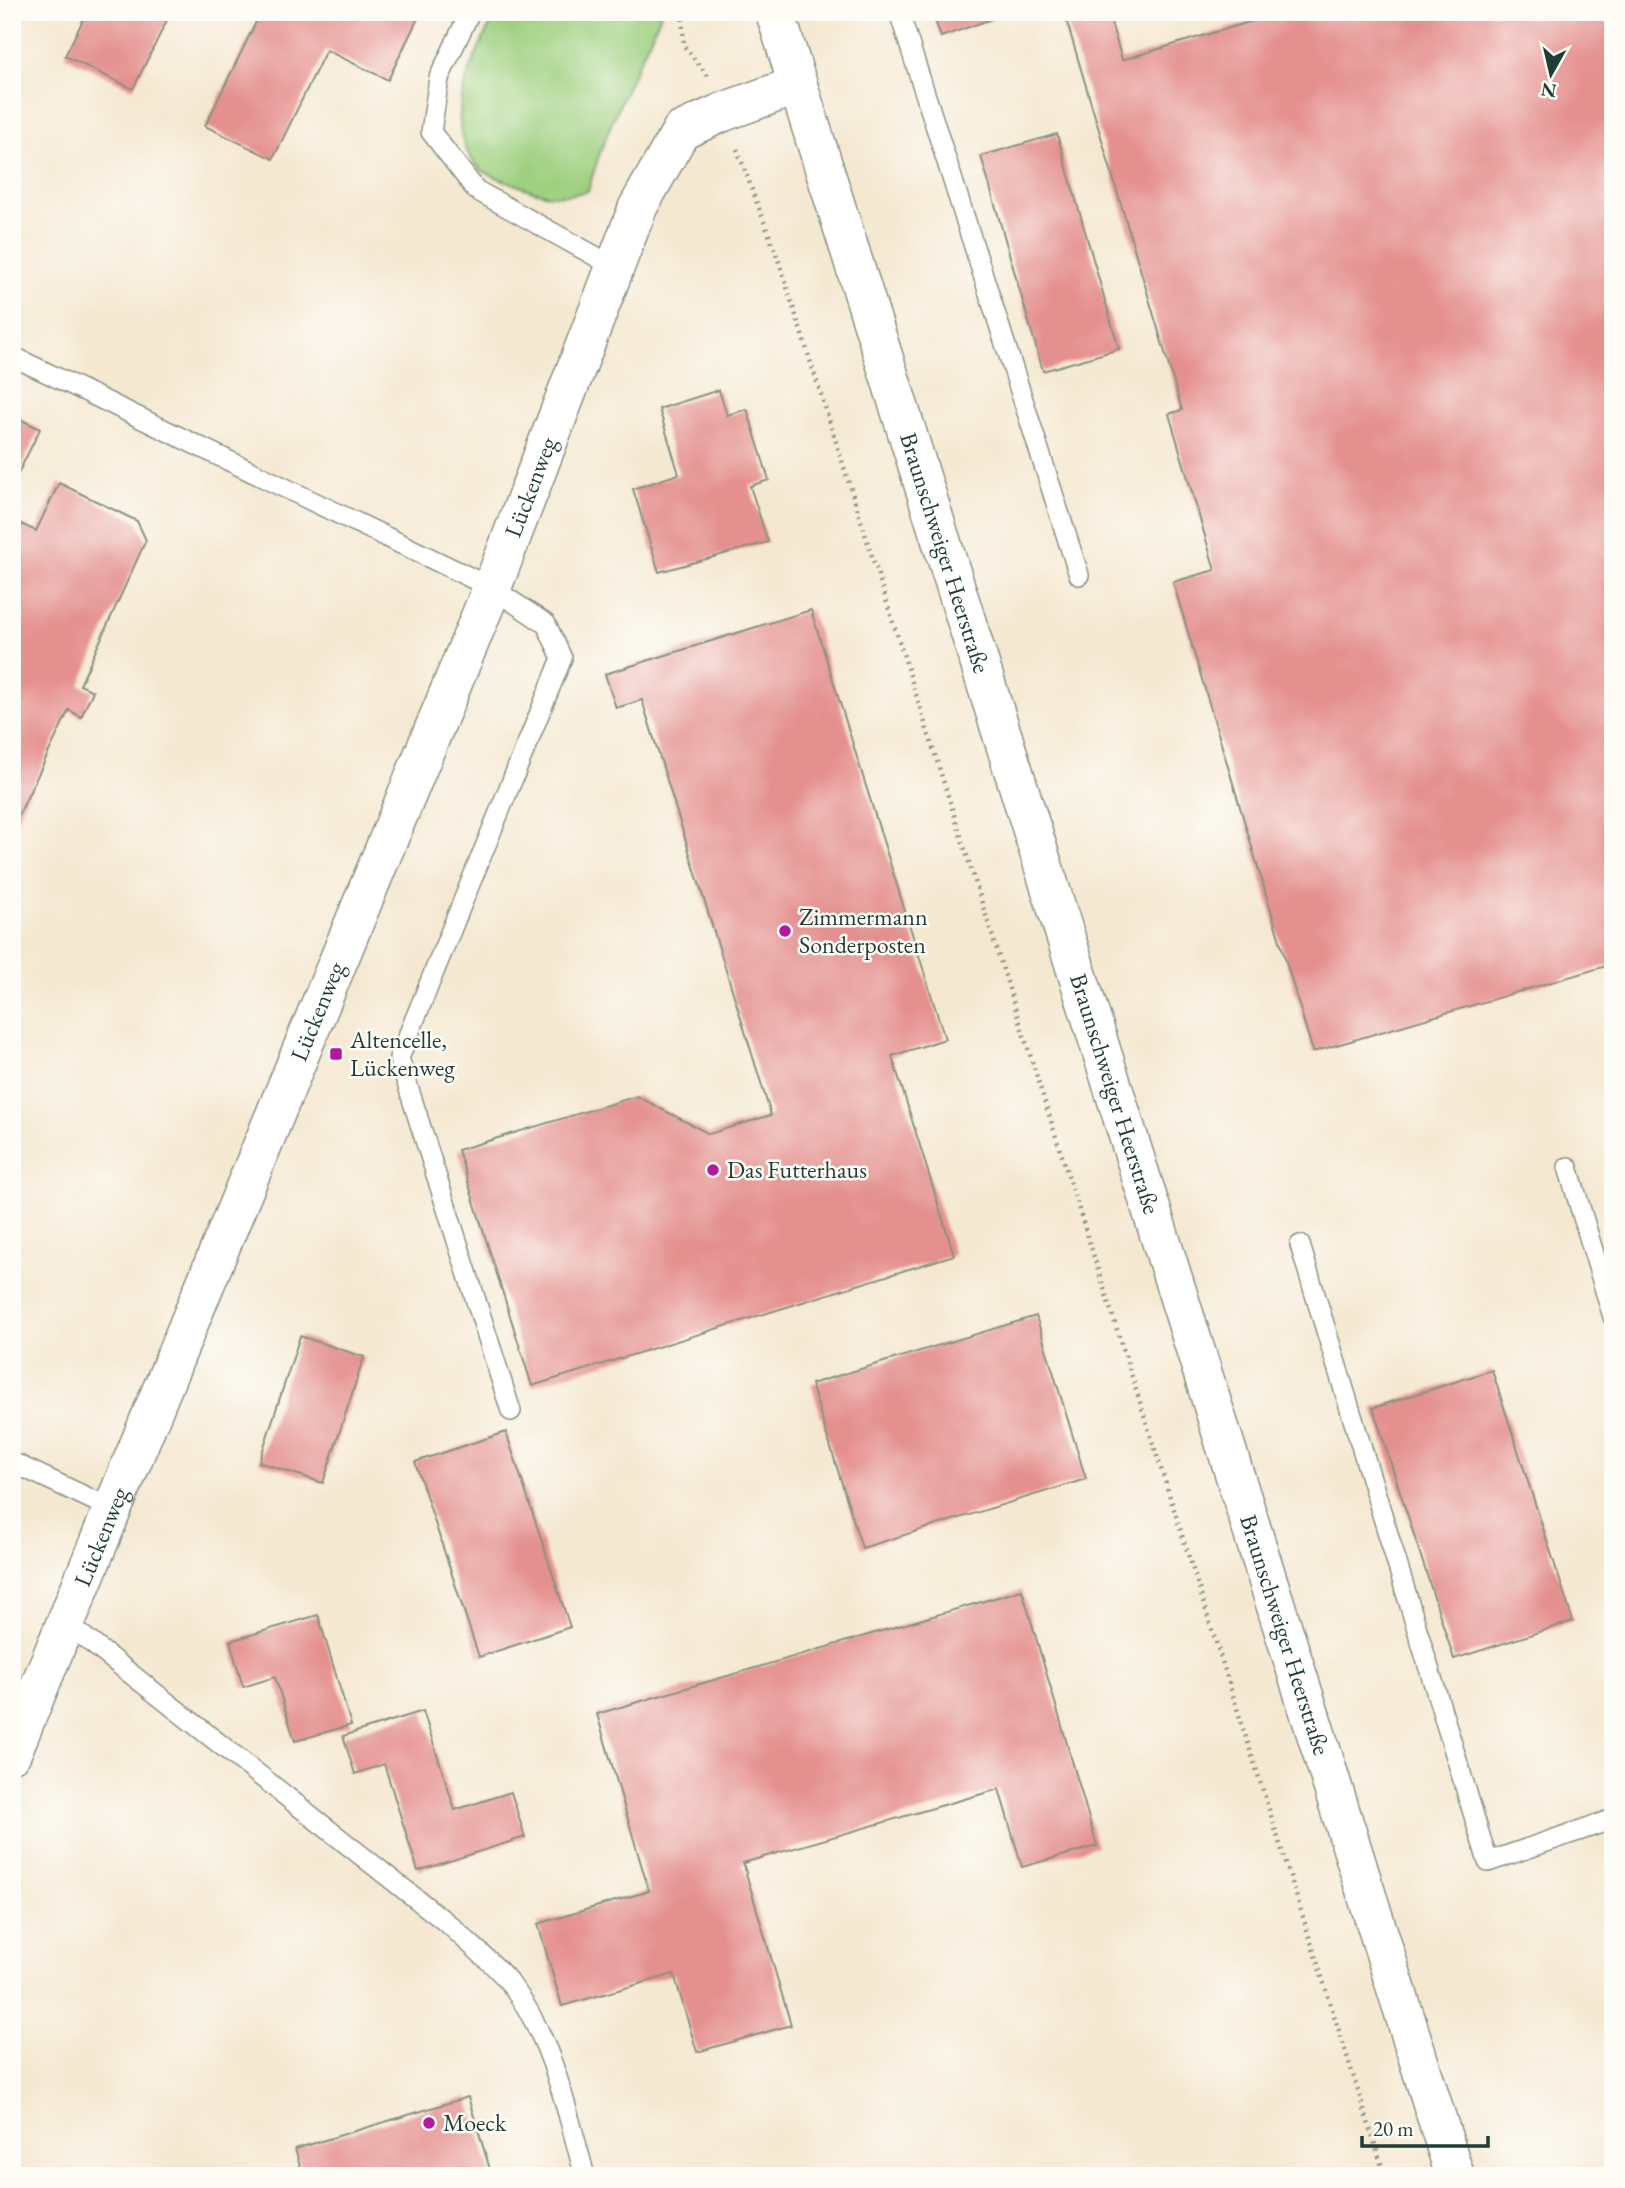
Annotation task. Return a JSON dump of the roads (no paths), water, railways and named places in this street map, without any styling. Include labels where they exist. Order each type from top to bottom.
[{"type":"main road","name":"Braunschweiger Heerstraße","points":[[775,12],[1455,2176]]},
{"type":"main road","name":"Lückenweg","points":[[12,1753],[492,588],[638,207],[681,131],[723,112],[798,85]]},
{"type":"lane","points":[[470,12],[439,78],[431,132],[476,190],[615,267]]},
{"type":"lane","points":[[899,12],[1079,575]]},
{"type":"lane","points":[[12,356],[492,588],[546,624],[562,658],[399,1058],[511,1411]]},
{"type":"lane","points":[[1568,1167],[1613,1317]]},
{"type":"lane","points":[[1300,1245],[1488,1862],[1613,1819]]},
{"type":"lane","points":[[12,1462],[112,1509]]},
{"type":"lane","points":[[65,1622],[452,1927],[508,1980],[532,2016],[550,2053],[585,2176]]},
{"type":"place","name":"Zimmermann Sonderposten","points":[[785,931]]},
{"type":"place","name":"Altencelle, Lückenweg","points":[[336,1054]]},
{"type":"place","name":"Das Futterhaus","points":[[713,1170]]},
{"type":"place","name":"Moeck","points":[[429,2123]]}]
